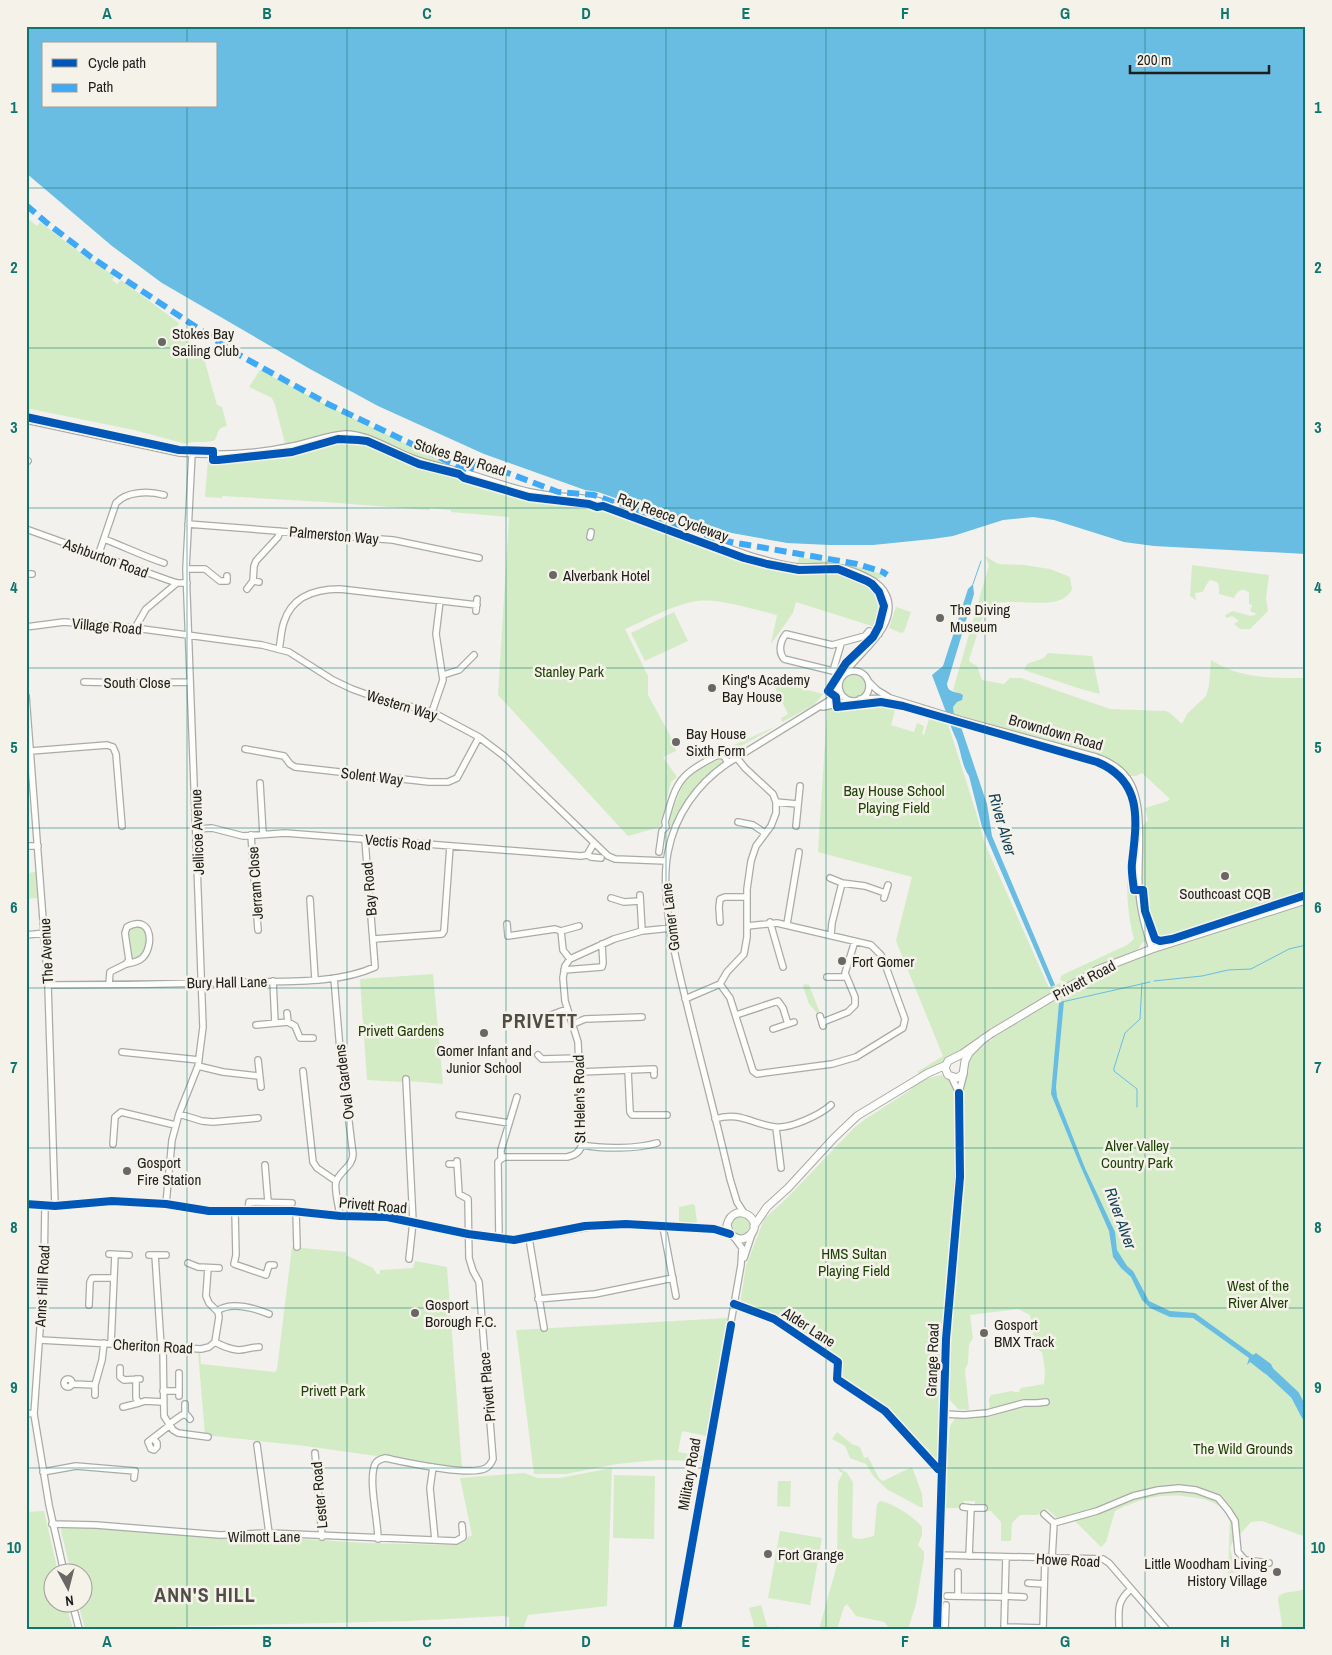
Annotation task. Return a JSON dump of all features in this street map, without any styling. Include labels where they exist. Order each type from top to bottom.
[{"type":"main road","name":"Privett Road","points":[[954,1058],[1097,970],[1306,900]]},
{"type":"main road","name":"Privett Road","points":[[964,1069],[969,1053],[983,1039]]},
{"type":"main road","points":[[754,1229],[752,1218],[745,1214],[739,1212],[730,1218],[728,1230],[732,1236],[738,1239],[747,1238],[754,1229],[767,1207],[788,1188],[857,1116],[916,1080],[946,1065],[948,1061],[954,1058],[961,1060],[964,1069],[957,1078],[938,1074],[916,1080]]},
{"type":"main road","points":[[946,1065],[946,1072],[950,1077]]},
{"type":"main road","name":"Privett Road","points":[[26,1204],[55,1206],[112,1201],[166,1204],[209,1210],[296,1211],[340,1216],[387,1217],[468,1234],[514,1240],[597,1224],[721,1230],[732,1236]]},
{"type":"main road","points":[[745,1214],[767,1207]]},
{"type":"main road","name":"Privett Road","points":[[697,1228],[723,1224],[730,1218]]},
{"type":"street","name":"Stokes Bay Road","points":[[26,420],[192,454],[234,454],[292,447],[333,435],[360,436],[427,464],[468,473],[521,490],[552,496],[583,497],[603,502],[763,559],[802,567],[832,566],[855,572],[875,581],[886,595],[888,610],[885,622],[879,634],[840,680],[834,696],[818,708]]},
{"type":"street","name":"Jellicoe Avenue","points":[[166,1204],[169,1160],[175,1125],[198,1063],[203,1027],[186,569],[192,454]]},
{"type":"street","points":[[98,556],[116,503],[120,498],[126,495],[154,493],[164,495]]},
{"type":"street","name":"Palmerston Way","points":[[188,524],[406,541],[453,554],[479,558]]},
{"type":"street","name":"Ashburton Road","points":[[26,529],[177,583],[187,583]]},
{"type":"street","points":[[247,589],[256,581],[254,566],[256,561],[278,537],[280,531]]},
{"type":"street","points":[[104,539],[164,563]]},
{"type":"street","points":[[186,569],[205,569],[220,581],[227,581],[226,576]]},
{"type":"street","points":[[135,628],[146,609],[177,583]]},
{"type":"street","points":[[279,649],[284,622],[290,610],[310,592],[340,589],[477,605]]},
{"type":"street","points":[[432,712],[443,680],[436,640],[440,601]]},
{"type":"street","name":"Village Road","points":[[26,627],[64,622],[189,634]]},
{"type":"street","points":[[841,644],[833,671],[784,659],[780,655],[783,637],[786,634],[832,645],[865,636],[870,631],[879,634]]},
{"type":"street","name":"Western Way","points":[[189,634],[279,649],[297,656],[333,680],[352,689],[377,698],[432,712],[479,736],[504,756],[608,856],[666,861]]},
{"type":"street","points":[[818,708],[860,699],[867,694],[869,682],[859,664],[861,654]]},
{"type":"street","points":[[443,675],[459,670],[471,658],[463,656]]},
{"type":"street","points":[[845,673],[854,670],[864,674]]},
{"type":"street","name":"South Close","points":[[84,682],[190,682]]},
{"type":"street","name":"Browndown Road","points":[[869,682],[877,690],[890,698],[952,718],[1096,757],[1120,770],[1131,783],[1136,798],[1140,902],[1152,950]]},
{"type":"street","points":[[839,684],[841,693],[852,701]]},
{"type":"street","name":"The Avenue","points":[[26,696],[48,985],[55,1206]]},
{"type":"street","name":"Browndown Road","points":[[860,699],[890,698]]},
{"type":"street","name":"Gomer Lane","points":[[745,1214],[733,1191],[677,967],[666,890],[666,861],[674,830],[695,792],[714,772],[818,708]]},
{"type":"street","name":"Solent Way","points":[[245,749],[284,756],[295,767],[429,782],[448,782],[457,778],[479,736]]},
{"type":"street","points":[[113,747],[118,742]]},
{"type":"street","points":[[31,750],[113,747]]},
{"type":"street","points":[[113,747],[116,754],[122,826]]},
{"type":"street","points":[[666,827],[665,822],[673,796],[684,776],[698,765],[718,755],[724,756],[728,763]]},
{"type":"street","points":[[685,1000],[720,984],[727,972],[744,954],[747,944],[746,897],[752,857],[756,846],[774,820],[776,802],[770,790],[745,768],[737,758]]},
{"type":"street","points":[[260,783],[263,834]]},
{"type":"street","points":[[796,826],[800,786]]},
{"type":"street","points":[[776,802],[797,804]]},
{"type":"street","points":[[738,822],[753,825],[765,833]]},
{"type":"street","points":[[666,827],[674,830]]},
{"type":"street","points":[[659,852],[662,831],[666,827]]},
{"type":"street","name":"Vectis Road","points":[[196,829],[212,828],[243,836],[295,834],[587,855],[601,858]]},
{"type":"street","name":"Jerram Close","points":[[251,835],[258,930]]},
{"type":"street","name":"Bay Road","points":[[365,840],[374,939]]},
{"type":"street","points":[[587,855],[594,843]]},
{"type":"street","points":[[26,846],[38,846]]},
{"type":"street","points":[[374,939],[442,934],[444,931],[450,846]]},
{"type":"street","points":[[787,924],[794,864],[800,852]]},
{"type":"street","points":[[830,878],[865,886],[885,896],[888,885]]},
{"type":"street","points":[[831,935],[842,882]]},
{"type":"street","points":[[720,923],[720,899],[725,897],[746,897]]},
{"type":"street","points":[[611,898],[624,902],[640,898],[642,931]]},
{"type":"street","points":[[310,899],[315,979]]},
{"type":"street","points":[[720,984],[730,998],[753,1071],[761,1075],[832,1064],[856,1056],[903,1028],[905,1019],[881,955],[871,945],[787,924],[770,922],[747,926]]},
{"type":"street","points":[[770,922],[784,966]]},
{"type":"street","points":[[109,984],[110,972],[142,959],[146,954],[149,932],[147,928],[140,924],[132,924],[126,927],[125,933],[129,960],[126,964]]},
{"type":"street","points":[[507,924],[508,936],[555,929],[561,931],[579,925]]},
{"type":"street","points":[[561,931],[563,950],[570,959],[602,944],[642,931],[670,928]]},
{"type":"street","points":[[26,935],[45,933]]},
{"type":"street","name":"Bury Hall Lane","points":[[48,985],[202,983],[334,978],[375,967],[374,939]]},
{"type":"street","points":[[822,1021],[848,1012],[855,1005],[855,997],[846,977],[846,969],[855,940]]},
{"type":"street","points":[[564,970],[601,968],[604,963],[602,944]]},
{"type":"street","name":"St Helen's Road","points":[[501,1159],[505,1157],[567,1157],[575,1155],[582,1146],[578,1042],[564,994],[564,970],[570,959]]},
{"type":"street","points":[[827,977],[846,977]]},
{"type":"street","name":"Oval Gardens","points":[[334,978],[340,1050],[353,1157],[350,1164],[336,1181]]},
{"type":"street","points":[[273,981],[275,1023]]},
{"type":"street","points":[[736,1016],[780,999],[791,1023],[773,1029]]},
{"type":"street","points":[[551,1015],[567,1009]]},
{"type":"street","points":[[287,1013],[288,1022]]},
{"type":"street","points":[[573,1024],[585,1019],[640,1018],[637,1025]]},
{"type":"street","points":[[256,1026],[288,1022],[295,1026],[300,1038],[313,1038]]},
{"type":"street","points":[[122,1052],[198,1063],[223,1072],[259,1076]]},
{"type":"street","points":[[538,1055],[542,1059],[579,1058]]},
{"type":"street","points":[[258,1060],[261,1087]]},
{"type":"street","points":[[580,1072],[654,1069],[654,1075]]},
{"type":"street","name":"Grange Road","points":[[937,1629],[948,1314],[960,1177],[959,1094],[964,1069]]},
{"type":"street","points":[[628,1070],[630,1112],[632,1115],[667,1115]]},
{"type":"street","points":[[303,1071],[313,1162],[317,1168],[336,1181],[340,1216]]},
{"type":"street","name":"Grange Road","points":[[950,1077],[959,1094]]},
{"type":"street","points":[[406,1079],[413,1222],[409,1260]]},
{"type":"street","points":[[499,1239],[498,1162],[501,1159],[501,1150],[515,1099]]},
{"type":"street","points":[[715,1119],[729,1115],[776,1128],[814,1117],[832,1105]]},
{"type":"street","points":[[113,1144],[115,1117],[120,1112],[175,1125]]},
{"type":"street","points":[[179,1114],[202,1121],[213,1122],[258,1118]]},
{"type":"street","points":[[459,1116],[509,1124]]},
{"type":"street","points":[[776,1128],[781,1168]]},
{"type":"street","points":[[582,1146],[597,1148],[647,1146],[657,1143]]},
{"type":"street","name":"Privett Place","points":[[434,1466],[459,1470],[476,1470],[488,1467],[493,1457],[482,1332],[480,1285],[479,1278],[473,1271],[470,1260],[468,1199],[458,1194],[457,1163],[449,1164]]},
{"type":"street","points":[[266,1164],[268,1202]]},
{"type":"street","name":"Gomer Lane","points":[[730,1218],[733,1211],[733,1191]]},
{"type":"street","name":"Privett Road","points":[[248,1210],[248,1202],[292,1203]]},
{"type":"street","name":"Anns Hill Road","points":[[45,1206],[44,1272],[34,1414],[52,1524],[62,1562]]},
{"type":"street","points":[[235,1210],[236,1255],[234,1267],[266,1277],[269,1265],[274,1265]]},
{"type":"street","points":[[296,1211],[297,1247]]},
{"type":"street","points":[[663,1227],[676,1296]]},
{"type":"street","name":"Military Road","points":[[741,1265],[754,1229]]},
{"type":"street","name":"Military Road","points":[[677,1629],[741,1265],[742,1248],[732,1236]]},
{"type":"street","points":[[529,1238],[544,1328]]},
{"type":"street","points":[[111,1344],[114,1278],[112,1254],[129,1255]]},
{"type":"street","points":[[166,1255],[152,1255],[156,1272],[162,1347],[163,1413],[170,1425],[178,1433],[208,1437]]},
{"type":"street","points":[[188,1263],[208,1268],[219,1268]]},
{"type":"street","name":"Cheriton Road","points":[[40,1340],[205,1348],[215,1342],[219,1317],[206,1296],[208,1268]]},
{"type":"street","points":[[89,1305],[90,1282],[92,1278],[114,1278]]},
{"type":"street","points":[[538,1299],[595,1294],[673,1278]]},
{"type":"street","points":[[217,1311],[226,1306],[244,1307],[268,1314]]},
{"type":"street","points":[[215,1342],[239,1350],[250,1347],[259,1349],[260,1340]]},
{"type":"street","points":[[95,1394],[104,1343]]},
{"type":"street","points":[[120,1368],[120,1377],[124,1380],[138,1380],[136,1398],[139,1403]]},
{"type":"street","points":[[163,1391],[179,1393],[179,1373]]},
{"type":"street","points":[[72,1384],[95,1386]]},
{"type":"street","points":[[123,1407],[145,1401],[163,1402]]},
{"type":"street","points":[[944,1414],[987,1414],[1024,1403],[1037,1404],[1046,1402]]},
{"type":"street","points":[[153,1438],[182,1415],[188,1417],[185,1404]]},
{"type":"street","points":[[26,1413],[34,1414]]},
{"type":"street","points":[[257,1445],[269,1533]]},
{"type":"street","name":"Lester Road","points":[[315,1453],[322,1536]]},
{"type":"street","points":[[378,1538],[373,1479],[377,1462],[385,1458],[434,1466],[430,1488],[434,1540]]},
{"type":"street","points":[[134,1478],[135,1464]]},
{"type":"street","points":[[43,1472],[76,1466],[135,1471]]},
{"type":"street","points":[[1054,1523],[1098,1511],[1133,1496],[1158,1490],[1179,1488],[1196,1490],[1218,1498],[1228,1510],[1234,1521],[1238,1552],[1245,1560],[1269,1563]]},
{"type":"street","points":[[963,1507],[984,1508]]},
{"type":"street","points":[[969,1556],[970,1508]]},
{"type":"street","points":[[1044,1514],[1054,1523]]},
{"type":"street","points":[[1052,1558],[1054,1523]]},
{"type":"street","name":"Wilmott Lane","points":[[52,1524],[96,1525],[220,1535],[269,1533],[456,1541],[461,1540],[463,1536],[462,1525]]},
{"type":"street","name":"Howe Road","points":[[940,1555],[1103,1559],[1109,1563],[1166,1629]]},
{"type":"street","points":[[1006,1557],[1004,1628],[1043,1628],[1045,1558]]},
{"type":"street","points":[[958,1572],[958,1596]]},
{"type":"street","points":[[1028,1583],[1044,1584]]},
{"type":"street","points":[[1119,1629],[1120,1602],[1123,1596],[1131,1589]]},
{"type":"street","points":[[947,1596],[1024,1597]]},
{"type":"street","points":[[945,1629],[946,1605]]},
{"type":"street","points":[[75,1612],[79,1629]]},
{"type":"green space","points":[[26,217],[37,226],[40,222],[83,255],[115,276],[112,280],[117,284],[121,280],[179,323],[176,328],[183,332],[181,337],[201,348],[217,405],[222,407],[227,426],[220,429],[215,440],[186,444],[134,430],[26,408]]},
{"type":"green space","points":[[260,370],[334,409],[454,467],[422,459],[362,434],[291,444],[285,443],[272,398],[249,387]]},
{"type":"green space","name":"Stanley Park","points":[[338,442],[366,444],[412,464],[531,499],[585,504],[594,508],[601,507],[759,563],[803,572],[823,569],[835,570],[866,582],[879,593],[883,611],[878,626],[875,627],[796,602],[793,613],[771,644],[777,615],[715,601],[697,601],[679,605],[625,629],[648,676],[648,695],[670,735],[676,751],[663,757],[677,777],[671,782],[660,827],[628,836],[498,695],[509,517],[451,512],[451,510],[430,508],[429,510],[222,496],[222,498],[205,497],[208,460],[224,461],[293,455]]},
{"type":"green space","points":[[985,556],[998,564],[1050,569],[1070,577],[1072,589],[1066,597],[1057,601],[1046,603],[1008,602],[988,606],[969,660],[977,666],[982,680],[1004,684],[1010,678],[1021,678],[1110,709],[1166,711],[1182,724],[1187,714],[1206,696],[1209,686],[1211,660],[1233,671],[1245,674],[1306,678],[1306,897],[1175,939],[1158,942],[1151,938],[1143,907],[1146,902],[1145,887],[1142,885],[1141,828],[1148,820],[1145,808],[1170,799],[1142,773],[1130,776],[1116,762],[1097,754],[954,714],[953,707],[957,701],[960,701],[963,694],[958,694],[953,690],[989,565]]},
{"type":"green space","points":[[799,557],[864,568],[884,575],[881,578],[875,579],[845,567],[802,566],[798,561]]},
{"type":"green space","points":[[1192,565],[1269,575],[1266,598],[1268,611],[1250,629],[1240,629],[1234,624],[1239,621],[1232,616],[1226,618],[1225,615],[1233,611],[1251,616],[1257,614],[1250,611],[1252,605],[1249,604],[1249,593],[1245,590],[1240,590],[1234,598],[1219,594],[1217,582],[1210,580],[1203,592],[1195,593],[1196,600],[1190,596]]},
{"type":"green space","points":[[896,607],[911,612],[904,632],[901,633],[889,628]]},
{"type":"green space","points":[[674,612],[688,641],[645,661],[631,633]]},
{"type":"green space","points":[[1048,653],[1092,656],[1100,694],[1024,670],[1027,664],[1044,658]]},
{"type":"green space","points":[[854,673],[863,677],[867,686],[863,695],[854,699],[845,695],[841,686],[845,677]]},
{"type":"green space","points":[[772,681],[823,694],[814,705],[782,722],[781,718],[788,714]]},
{"type":"green space","name":"Bay House School Playing Field","points":[[883,700],[897,703],[891,725],[914,732],[917,723],[924,726],[922,734],[924,735],[930,716],[947,721],[985,844],[1049,988],[1060,983],[1065,985],[936,1067],[920,1074],[917,1072],[943,1056],[896,941],[912,877],[818,852],[827,711],[821,710],[838,705]]},
{"type":"green space","points":[[774,727],[741,746],[741,751],[731,758],[725,753],[716,753]]},
{"type":"green space","points":[[1018,742],[1093,763],[1115,775],[1118,771],[1132,794],[1136,812],[1132,859],[1130,859],[1128,802],[1126,794],[1119,783],[1109,774],[1079,760],[1017,744]]},
{"type":"green space","points":[[720,757],[724,761],[723,764],[707,777],[695,791],[674,825],[668,825],[667,822],[683,784],[689,777],[687,776],[693,771],[718,760]]},
{"type":"green space","points":[[1131,870],[1135,872],[1138,913],[1147,940],[1142,943],[1137,951],[1091,970],[1068,983],[1060,980],[1062,975],[1127,945],[1134,939],[1127,891],[1127,875]]},
{"type":"green space","points":[[36,872],[37,898],[26,899],[26,873]]},
{"type":"green space","name":"Alver Valley Country Park","points":[[1306,902],[1306,1537],[1262,1521],[1251,1522],[1232,1543],[1230,1548],[1236,1572],[1228,1574],[1230,1518],[1216,1504],[1204,1499],[1165,1496],[1131,1504],[1115,1511],[1106,1542],[1101,1547],[1070,1516],[1057,1518],[1047,1509],[1037,1515],[1020,1515],[1012,1523],[1011,1541],[1001,1541],[1001,1522],[991,1511],[986,1511],[986,1506],[975,1505],[975,1501],[964,1501],[964,1505],[959,1508],[944,1508],[946,1450],[948,1449],[950,1426],[956,1417],[990,1416],[989,1399],[991,1395],[1012,1391],[1019,1392],[1021,1388],[1044,1384],[1045,1370],[1042,1352],[1036,1349],[1030,1315],[1018,1309],[970,1315],[973,1338],[969,1344],[968,1363],[965,1370],[969,1409],[958,1409],[949,1399],[951,1300],[955,1298],[957,1280],[954,1290],[952,1290],[961,1208],[965,1131],[963,1091],[969,1059],[977,1048],[989,1039],[990,1041],[993,1039],[991,1037],[1099,971]]},
{"type":"green space","points":[[140,925],[148,932],[145,953],[134,961],[131,960],[126,934],[128,929]]},
{"type":"green space","name":"Privett Gardens","points":[[433,974],[443,1084],[410,1081],[406,1078],[402,1082],[367,1080],[360,979]]},
{"type":"green space","points":[[805,984],[809,985],[820,1013],[817,1013],[809,1004],[803,986]]},
{"type":"green space","name":"HMS Sultan Playing Field","points":[[944,1075],[953,1082],[958,1159],[954,1224],[950,1225],[950,1229],[953,1231],[944,1323],[939,1468],[886,1409],[839,1378],[840,1361],[775,1317],[740,1304],[746,1266],[764,1219],[864,1120],[912,1089],[909,1088],[934,1076]]},
{"type":"green space","points":[[693,1204],[695,1206],[697,1223],[679,1223],[679,1207]]},
{"type":"green space","points":[[741,1216],[748,1219],[751,1226],[748,1233],[741,1236],[734,1233],[731,1226],[734,1219]]},
{"type":"green space","name":"Privett Park","points":[[292,1247],[346,1252],[346,1255],[373,1268],[377,1274],[380,1274],[380,1270],[413,1268],[415,1261],[447,1267],[462,1468],[305,1446],[205,1435],[198,1352],[200,1352],[201,1364],[275,1372],[277,1369]]},
{"type":"green space","points":[[727,1318],[706,1436],[682,1431],[678,1452],[703,1456],[702,1461],[657,1460],[617,1464],[566,1474],[534,1474],[516,1330]]},
{"type":"green space","points":[[837,1432],[852,1444],[860,1447],[864,1458],[868,1457],[879,1478],[883,1481],[912,1467],[922,1494],[923,1507],[888,1490],[874,1477],[866,1464],[850,1458],[845,1446],[832,1439]]},
{"type":"green space","points":[[612,1468],[607,1606],[528,1615],[523,1629],[509,1629],[509,1617],[503,1616],[408,1621],[85,1629],[80,1612],[92,1612],[92,1562],[69,1562],[61,1531],[62,1528],[99,1528],[232,1538],[272,1537],[365,1543],[454,1545],[472,1535],[460,1478],[524,1473],[538,1478],[559,1478]]},
{"type":"green space","points":[[839,1468],[847,1473],[853,1482],[853,1538],[861,1539],[874,1536],[877,1504],[880,1501],[891,1504],[903,1511],[922,1527],[922,1535],[918,1545],[924,1552],[924,1558],[916,1604],[908,1629],[890,1629],[884,1622],[856,1616],[847,1604],[844,1607],[837,1629],[819,1629],[837,1565],[838,1482],[843,1473],[840,1472]]},
{"type":"green space","points":[[614,1475],[655,1476],[654,1539],[613,1538]]},
{"type":"green space","points":[[778,1481],[791,1481],[790,1507],[777,1506]]},
{"type":"green space","points":[[44,1511],[56,1562],[42,1562],[42,1612],[68,1612],[73,1629],[26,1629],[26,1512]]},
{"type":"green space","points":[[780,1531],[822,1538],[810,1605],[768,1598]]},
{"type":"green space","points":[[1306,1588],[1306,1629],[1281,1629],[1279,1596]]},
{"type":"green space","points":[[761,1605],[768,1629],[755,1629],[749,1608]]},
{"type":"green space","points":[[778,1626],[779,1629],[768,1629]]},
{"type":"water","points":[[26,26],[1306,26],[1306,554],[1154,546],[1124,542],[1054,520],[1033,517],[1003,520],[953,536],[873,545],[787,543],[726,532],[681,521],[598,492],[585,490],[484,454],[378,406],[162,283],[112,246],[26,173]]},
{"type":"water","points":[[973,584],[974,594],[947,684],[951,691],[963,695],[962,700],[953,707],[954,714],[946,712],[932,675],[943,666],[968,589]]},
{"type":"water","points":[[949,721],[960,724],[987,804],[992,836],[1055,985],[1051,987],[982,827],[969,776]]},
{"type":"water","points":[[1064,1001],[1056,1087],[1057,1097],[1085,1168],[1115,1232],[1117,1250],[1127,1266],[1133,1271],[1149,1301],[1170,1311],[1195,1313],[1253,1355],[1256,1353],[1271,1364],[1275,1373],[1273,1377],[1264,1373],[1250,1362],[1247,1365],[1249,1358],[1193,1318],[1170,1317],[1150,1308],[1142,1300],[1131,1277],[1113,1257],[1109,1231],[1051,1094],[1059,1003]]},
{"type":"waterway","name":"River Alver","points":[[973,584],[981,561]]},
{"type":"waterway","points":[[1154,981],[1202,976],[1228,970],[1251,969],[1289,949],[1306,945]]},
{"type":"waterway","points":[[1062,1002],[1150,982]]},
{"type":"waterway","points":[[1137,1107],[1137,1089],[1114,1071],[1114,1068],[1125,1033],[1140,1019],[1142,983]]},
{"type":"waterway","name":"River Alver","points":[[1265,1367],[1295,1395],[1306,1416]]},
{"type":"marked path","points":[[26,205],[91,257],[232,351],[328,404],[462,468],[468,473],[476,461],[558,492],[594,495],[681,527]]},
{"type":"marked path","points":[[704,536],[857,564],[887,575]]},
{"type":"cycle path","name":"Ray Reece Cycleway","points":[[26,417],[179,450],[213,451],[213,460],[292,452],[338,439],[367,441],[419,464],[459,474],[464,478],[529,497],[589,504],[597,507],[603,506],[744,558],[799,570],[838,569],[872,584],[879,592],[884,606],[879,626],[873,637],[846,663],[828,691],[836,697],[837,707],[881,702],[903,706],[1097,762],[1112,770],[1123,780],[1130,791],[1134,804],[1135,832],[1132,869],[1134,890],[1143,890],[1145,911],[1155,939],[1160,941],[1172,939],[1306,895]]},
{"type":"cycle path","points":[[937,1629],[946,1339],[960,1177],[959,1093]]},
{"type":"cycle path","points":[[26,1204],[55,1206],[112,1201],[166,1204],[209,1211],[292,1211],[340,1216],[387,1217],[468,1234],[514,1240],[585,1226],[626,1224],[714,1229],[730,1234]]},
{"type":"cycle path","name":"Alder Lane","points":[[734,1304],[774,1319],[838,1362],[837,1379],[885,1411],[938,1469]]},
{"type":"cycle path","points":[[677,1629],[731,1325]]},
{"type":"place","name":"Stokes Bay Sailing Club","points":[[162,342]]},
{"type":"place","name":"Alverbank Hotel","points":[[553,575]]},
{"type":"place","name":"The Diving Museum","points":[[940,618]]},
{"type":"place","name":"King's Academy Bay House","points":[[712,688]]},
{"type":"place","name":"Bay House Sixth Form","points":[[676,742]]},
{"type":"place","name":"Southcoast CQB","points":[[1225,876]]},
{"type":"place","name":"Fort Gomer","points":[[842,961]]},
{"type":"place","name":"Gomer Infant and Junior School","points":[[484,1033]]},
{"type":"place","name":"Gosport Fire Station","points":[[127,1171]]},
{"type":"place","name":"Gosport Borough F.C.","points":[[415,1313]]},
{"type":"place","name":"Gosport BMX Track","points":[[984,1333]]},
{"type":"place","name":"Fort Grange","points":[[768,1554]]},
{"type":"place","name":"Little Woodham Living History Village","points":[[1277,1572]]},
{"type":"district","name":"PRIVETT","points":[[540,1020]]},
{"type":"district","name":"ANN'S HILL","points":[[205,1594]]},
{"type":"park label","name":"West of the River Alver","points":[[1258,1294]]},
{"type":"park label","name":"The Wild Grounds","points":[[1243,1448]]}]
